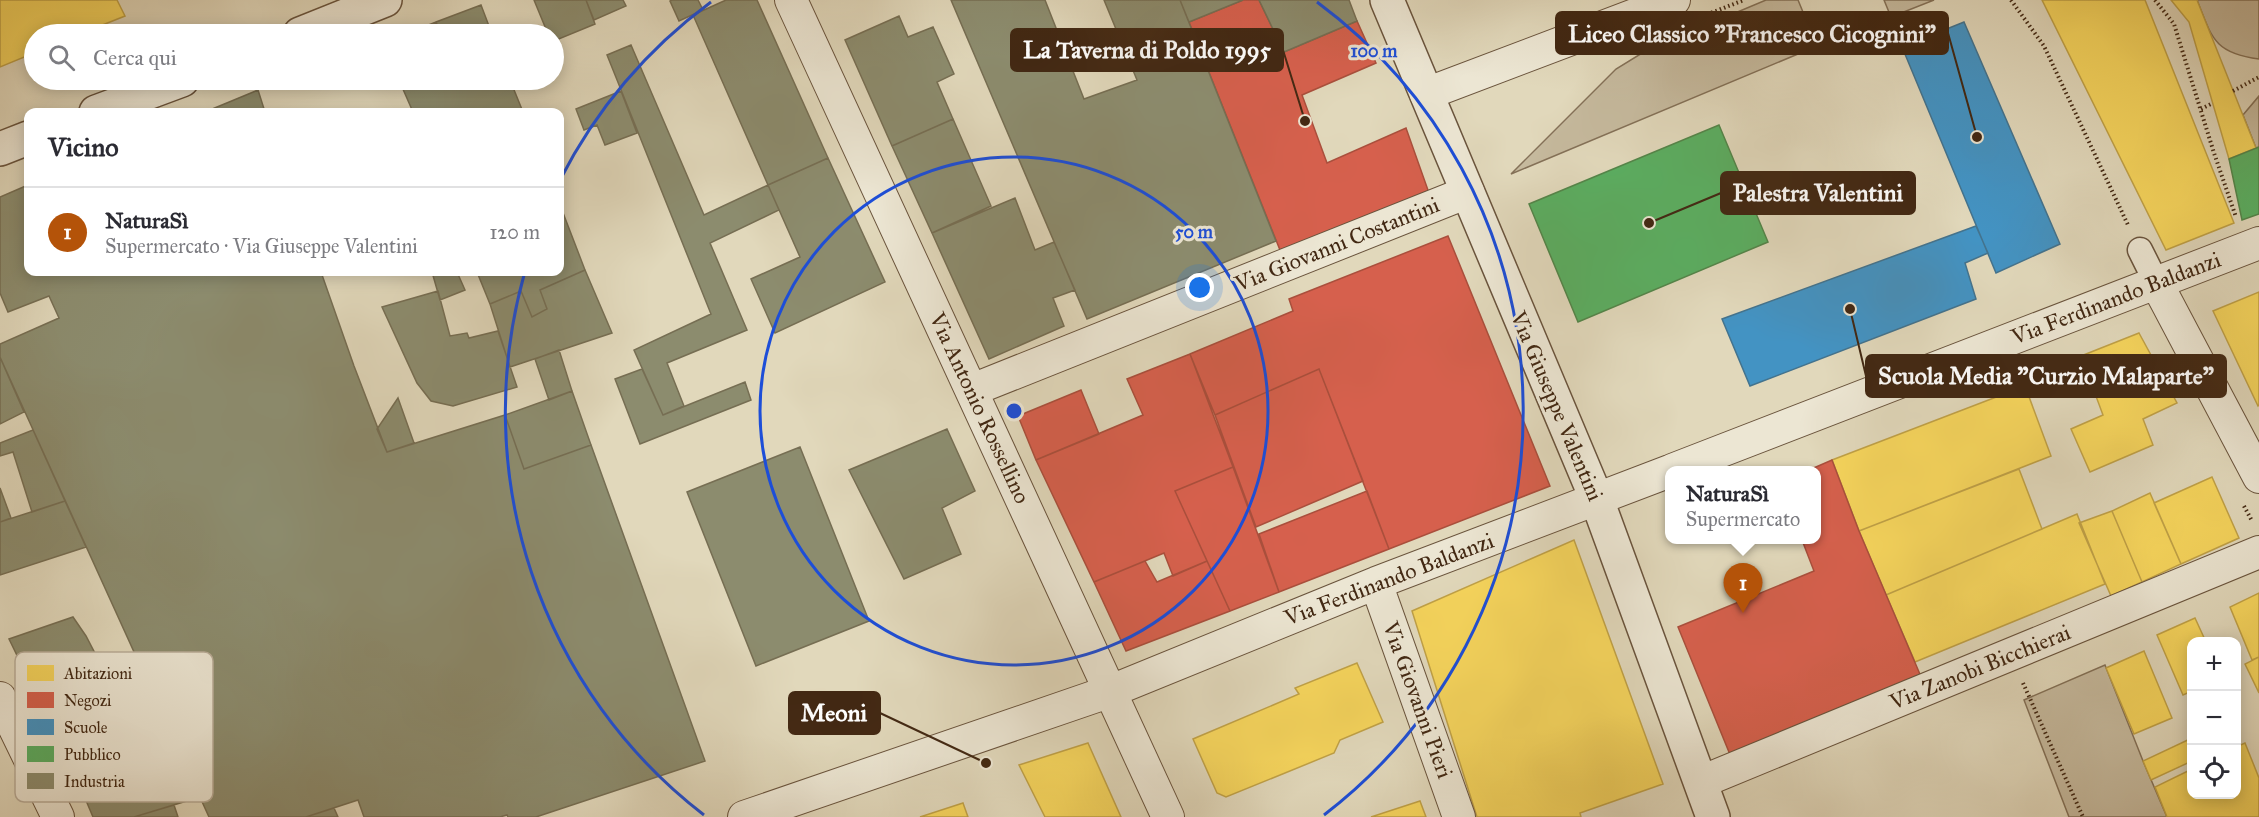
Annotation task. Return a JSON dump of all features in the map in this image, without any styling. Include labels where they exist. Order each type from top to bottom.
[{"type":"street","points":[[317,24],[344,8],[385,0]]},
{"type":"street","name":"Via Antonio Rossellino","points":[[791,0],[1168,817]]},
{"type":"street","name":"Via Giuseppe Valentini","points":[[1388,0],[1597,500],[1713,817]]},
{"type":"street","points":[[1426,94],[1674,0]]},
{"type":"street","points":[[107,108],[155,90]]},
{"type":"street","points":[[0,149],[24,140]]},
{"type":"street","name":"Via Giovanni Costantini","points":[[972,390],[1468,192]]},
{"type":"street","name":"Via Ferdinando Baldanzi","points":[[1684,466],[2253,246]]},
{"type":"street","points":[[2140,250],[2259,477]]},
{"type":"street","name":"Via Ferdinando Baldanzi","points":[[744,817],[1111,691],[1376,583],[1665,473]]},
{"type":"street","name":"Via Zanobi Bicchierai","points":[[1701,782],[2259,552]]},
{"type":"street","name":"Via Giovanni Pieri","points":[[1376,583],[1459,817]]},
{"type":"street","points":[[0,698],[15,729]]},
{"type":"street","points":[[51,802],[58,817]]},
{"type":"path","points":[[2011,0],[2044,46],[2140,250]]},
{"type":"path","points":[[2155,0],[2174,24],[2200,109],[2253,246]]},
{"type":"path","points":[[2233,91],[2259,77]]},
{"type":"path","points":[[2200,109],[2212,103]]},
{"type":"path","points":[[2011,655],[2083,817]]},
{"type":"shaded area","points":[[1766,0],[1798,0],[1817,46],[1511,174],[1616,69],[1647,50]]},
{"type":"shaded area","points":[[1884,0],[1934,0],[1891,17]]},
{"type":"shaded area","points":[[2197,0],[2259,0],[2259,59],[2232,53],[2217,42],[2211,34]]},
{"type":"shaded area","points":[[2259,96],[2259,147],[2256,148],[2243,115]]},
{"type":"shaded area","points":[[2105,665],[2167,817],[2069,817],[2024,700]]},
{"type":"building: Abitazioni","points":[[0,0],[117,0],[125,16],[105,24],[24,24],[24,57],[0,67]]},
{"type":"building: Abitazioni","points":[[2042,0],[2145,0],[2234,223],[2166,250]]},
{"type":"building: Abitazioni","points":[[2171,0],[2197,0],[2256,148],[2229,159],[2189,22]]},
{"type":"building: Abitazioni","points":[[2259,292],[2259,405],[2258,406],[2213,311]]},
{"type":"building: Abitazioni","points":[[2139,333],[2177,403],[2143,419],[2153,445],[2090,472],[2071,429],[2103,415],[2081,356]]},
{"type":"building: Abitazioni","points":[[2025,386],[2051,456],[1859,531],[1832,460]]},
{"type":"building: Abitazioni","points":[[2019,469],[2042,529],[1886,595],[1859,531]]},
{"type":"building: Abitazioni","points":[[2212,477],[2239,538],[2181,564],[2154,503]]},
{"type":"building: Abitazioni","points":[[2150,493],[2181,564],[2142,582],[2112,511]]},
{"type":"building: Abitazioni","points":[[2112,511],[2142,582],[2111,596],[2079,523]]},
{"type":"building: Abitazioni","points":[[2077,514],[2105,584],[1915,662],[1886,595]]},
{"type":"building: Abitazioni","points":[[1574,540],[1663,784],[1580,813],[1581,817],[1477,817],[1412,611]]},
{"type":"building: Abitazioni","points":[[2259,593],[2259,657],[2252,660],[2230,607]]},
{"type":"building: Abitazioni","points":[[2195,618],[2204,637],[2187,637],[2187,693],[2183,695],[2157,635]]},
{"type":"building: Abitazioni","points":[[2144,651],[2172,718],[2134,734],[2106,668]]},
{"type":"building: Abitazioni","points":[[2259,657],[2259,693],[2245,664]]},
{"type":"building: Abitazioni","points":[[1357,663],[1383,722],[1340,740],[1334,753],[1226,797],[1217,793],[1193,739],[1299,694],[1295,688]]},
{"type":"building: Abitazioni","points":[[2187,740],[2187,763],[2151,780],[2143,761]]},
{"type":"building: Abitazioni","points":[[1088,743],[1121,817],[1045,817],[1019,765]]},
{"type":"building: Abitazioni","points":[[2245,743],[2259,778],[2259,817],[2167,817],[2155,787],[2187,771],[2187,799],[2241,799],[2241,745]]},
{"type":"building: Abitazioni","points":[[1420,801],[1426,817],[1371,817]]},
{"type":"building: Abitazioni","points":[[963,803],[968,817],[920,817]]},
{"type":"building: Negozi","points":[[1243,0],[1259,0],[1284,52],[1357,21],[1376,63],[1302,95],[1327,163],[1406,128],[1429,193],[1280,250],[1189,22]]},
{"type":"building: Negozi","points":[[1448,236],[1550,486],[1389,549],[1319,369],[1215,415],[1190,354],[1293,311],[1289,299]]},
{"type":"building: Negozi","points":[[1190,354],[1233,467],[1175,491],[1207,561],[1173,576],[1164,553],[1094,582],[1036,460],[1143,415],[1127,379]]},
{"type":"building: Negozi","points":[[1319,369],[1363,481],[1256,527],[1215,415]]},
{"type":"building: Negozi","points":[[1081,390],[1099,434],[1036,460],[1018,416]]},
{"type":"building: Negozi","points":[[1832,460],[1859,531],[1922,679],[1731,757],[1678,627],[1814,571],[1804,544],[1821,544],[1821,466],[1818,466]]},
{"type":"building: Negozi","points":[[1233,467],[1279,592],[1230,611],[1175,491]]},
{"type":"building: Negozi","points":[[1367,491],[1389,549],[1279,592],[1259,534]]},
{"type":"building: Negozi","points":[[1145,561],[1157,582],[1207,561],[1230,611],[1126,651],[1094,582]]},
{"type":"building: Scuole","points":[[1964,22],[2060,244],[1996,273],[1902,47]]},
{"type":"building: Scuole","points":[[1976,226],[1988,253],[1965,263],[1976,299],[1750,386],[1722,319]]},
{"type":"building: Pubblico","points":[[1719,125],[1768,242],[1578,322],[1529,204]]},
{"type":"building: Pubblico","points":[[2259,147],[2259,214],[2242,220],[2229,159]]},
{"type":"building: Industria","points":[[534,0],[586,0],[595,24],[564,37],[564,24],[544,24]]},
{"type":"building: Industria","points":[[586,0],[623,0],[626,6],[594,20]]},
{"type":"building: Industria","points":[[698,0],[703,10],[679,21],[670,1]]},
{"type":"building: Industria","points":[[726,0],[757,0],[828,158],[768,185],[693,15]]},
{"type":"building: Industria","points":[[951,0],[1045,0],[1084,99],[1137,80],[1104,0],[1180,0],[1276,241],[1087,319]]},
{"type":"building: Industria","points":[[1180,0],[1243,0],[1189,22]]},
{"type":"building: Industria","points":[[1259,0],[1349,0],[1357,21],[1284,52]]},
{"type":"building: Industria","points":[[481,5],[488,24],[437,24],[436,22]]},
{"type":"building: Industria","points":[[899,16],[908,37],[933,27],[954,74],[937,82],[953,119],[892,146],[845,40]]},
{"type":"building: Industria","points":[[631,45],[704,215],[768,185],[779,210],[710,243],[747,330],[667,363],[684,406],[663,415],[634,350],[711,314],[607,55]]},
{"type":"building: Industria","points":[[258,90],[264,108],[215,108]]},
{"type":"building: Industria","points":[[403,90],[514,90],[521,108],[411,108]]},
{"type":"building: Industria","points":[[621,91],[637,133],[605,145],[597,125],[584,130],[576,109]]},
{"type":"building: Industria","points":[[953,119],[991,206],[932,233],[892,146]]},
{"type":"building: Industria","points":[[828,158],[885,282],[775,333],[751,279],[800,257],[768,185]]},
{"type":"building: Industria","points":[[24,187],[24,276],[322,276],[387,452],[505,415],[524,469],[591,445],[705,761],[536,817],[508,817],[507,815],[500,817],[364,817],[358,800],[306,817],[209,817],[202,802],[213,802],[213,652],[134,652],[0,357],[0,344],[59,318],[49,296],[8,312],[0,293],[0,197]]},
{"type":"building: Industria","points":[[1015,198],[1035,250],[1054,242],[1075,290],[1053,298],[1064,326],[989,359],[932,233]]},
{"type":"building: Industria","points":[[564,215],[585,270],[540,290],[547,309],[532,317],[521,291],[490,304],[479,276],[564,276]]},
{"type":"building: Industria","points":[[585,270],[612,333],[510,367],[490,304],[521,291],[532,317],[547,309],[540,290]]},
{"type":"building: Industria","points":[[433,276],[459,276],[465,290],[440,300]]},
{"type":"building: Industria","points":[[438,291],[450,336],[467,333],[469,338],[498,331],[517,387],[453,406],[431,401],[417,383],[382,307]]},
{"type":"building: Industria","points":[[559,350],[572,391],[549,400],[535,359]]},
{"type":"building: Industria","points":[[0,357],[24,412],[0,424]]},
{"type":"building: Industria","points":[[642,369],[663,415],[745,382],[751,400],[640,444],[615,379]]},
{"type":"building: Industria","points":[[572,391],[591,445],[524,469],[505,415]]},
{"type":"building: Industria","points":[[398,398],[414,443],[387,452],[377,429]]},
{"type":"building: Industria","points":[[947,429],[975,491],[942,508],[961,554],[904,579],[849,470]]},
{"type":"building: Industria","points":[[33,430],[65,501],[32,512],[13,452],[0,456],[0,443]]},
{"type":"building: Industria","points":[[800,447],[869,621],[756,666],[687,492]]},
{"type":"building: Industria","points":[[0,488],[11,518],[0,522]]},
{"type":"building: Industria","points":[[65,501],[86,547],[0,575],[0,522]]},
{"type":"building: Industria","points":[[73,617],[94,652],[15,652],[9,639]]},
{"type":"building: Industria","points":[[87,802],[184,802],[134,817],[93,817]]},
{"type":"building: Industria","points":[[174,805],[178,817],[134,817]]},
{"type":"building: Industria","points":[[334,808],[338,817],[306,817]]},
{"type":"place","name":"La Taverna di Poldo 1995","points":[[1305,121]]},
{"type":"place","name":"Liceo Classico \"Francesco Cicognini\"","points":[[1977,137]]},
{"type":"place","name":"Palestra Valentini","points":[[1649,223]]},
{"type":"place","name":"Scuola Media \"Curzio Malaparte\"","points":[[1850,309]]},
{"type":"place","name":"NaturaSì","points":[[1743,613]]},
{"type":"place","name":"Meoni","points":[[986,763]]}]
